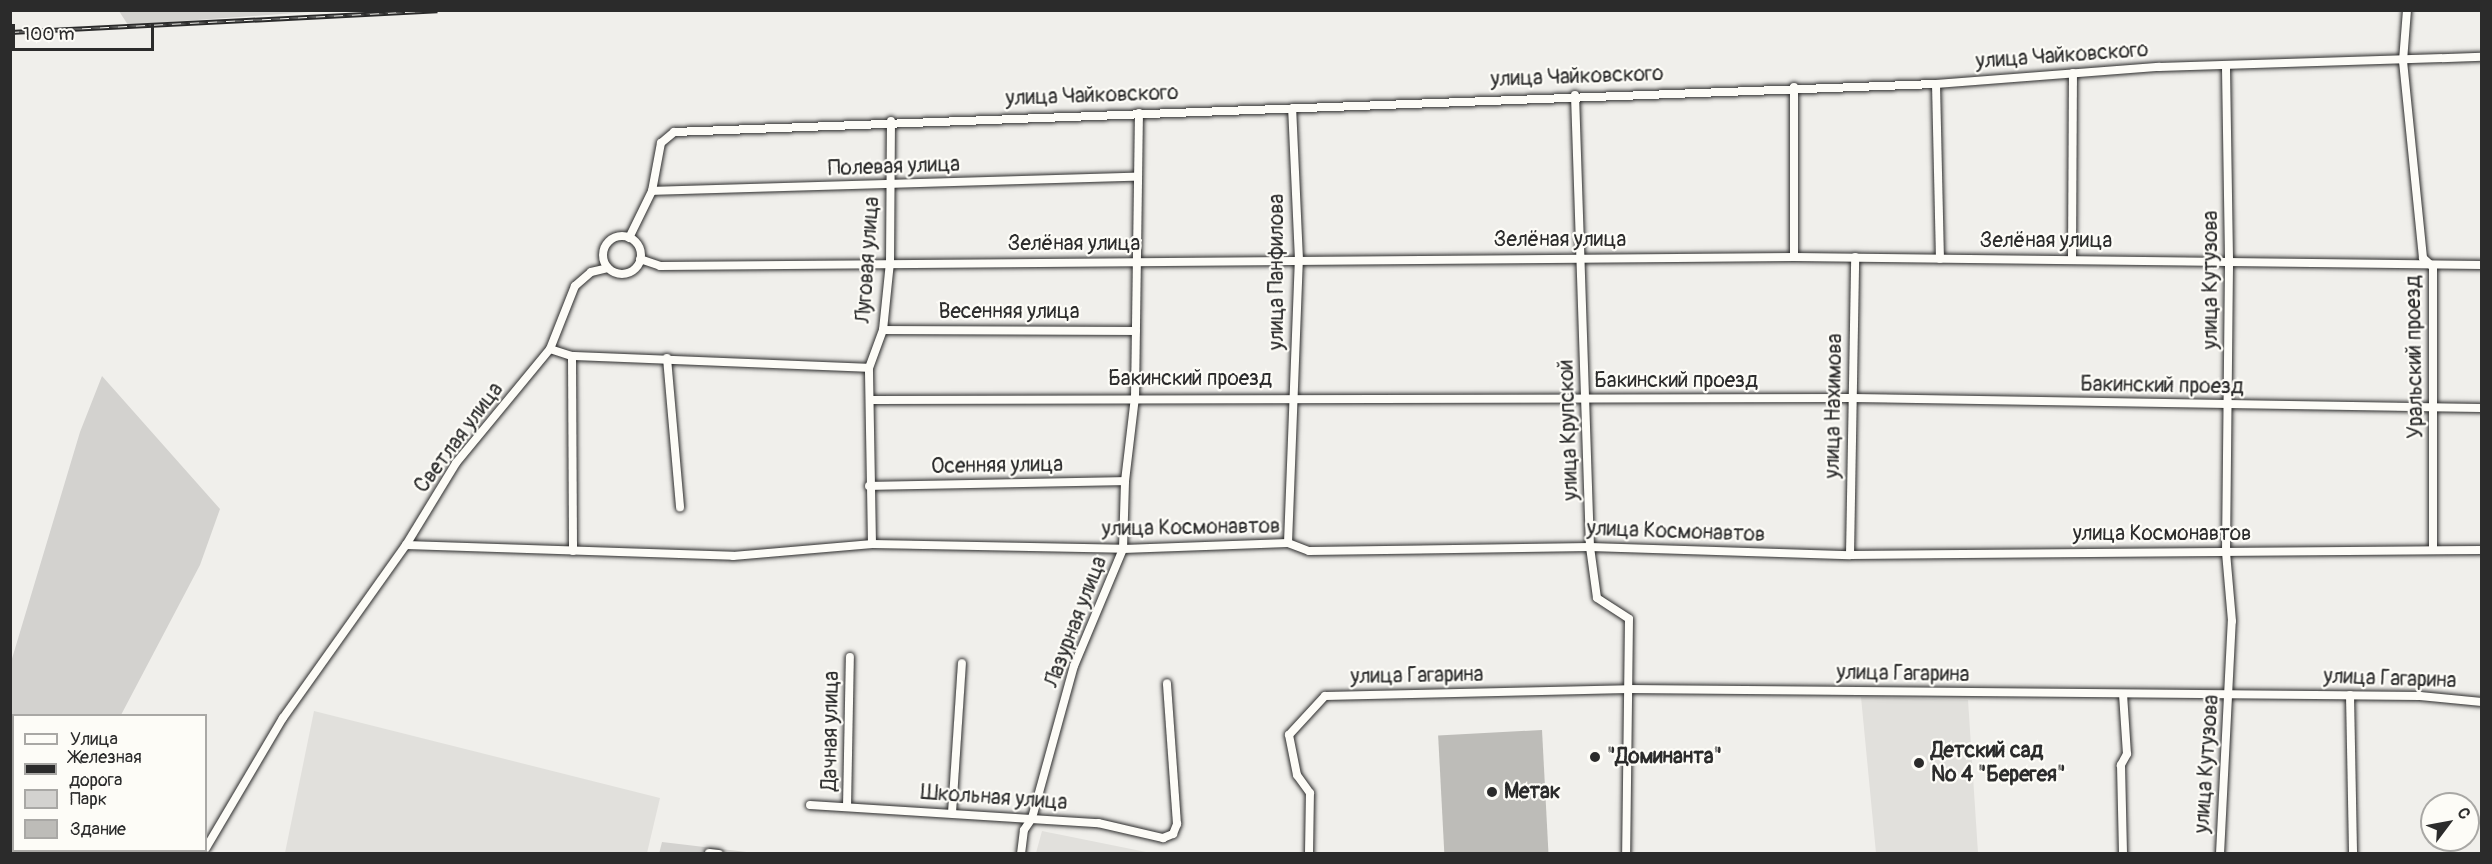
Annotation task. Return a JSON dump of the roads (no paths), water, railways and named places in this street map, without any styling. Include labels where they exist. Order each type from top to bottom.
[{"type":"street","name":"Уральский проезд","points":[[2408,10],[2403,61],[2422,258],[2433,267],[2433,549]]},
{"type":"street","name":"улица Чайковского","points":[[652,191],[662,143],[674,132],[891,121],[1292,108],[1794,87],[1936,84],[2073,73],[2481,57]]},
{"type":"street","name":"улица Кутузова","points":[[2220,854],[2232,621],[2226,552],[2229,259],[2226,66]]},
{"type":"street","points":[[2072,259],[2073,73]]},
{"type":"street","points":[[1936,84],[1940,259]]},
{"type":"street","points":[[1794,87],[1794,257]]},
{"type":"street","name":"улица Крупской","points":[[1575,95],[1590,547],[1597,598],[1629,619],[1626,854]]},
{"type":"street","name":"улица Панфилова","points":[[1288,543],[1299,260],[1292,108]]},
{"type":"street","name":"Лазурная улица","points":[[1021,854],[1024,830],[1032,818],[1074,666],[1123,549],[1125,481],[1135,396],[1140,262],[1137,177],[1139,112]]},
{"type":"street","name":"Луговая улица","points":[[872,544],[869,486],[871,400],[869,368],[883,330],[890,262],[891,121]]},
{"type":"street","name":"Полевая улица","points":[[652,191],[891,186],[1137,177]]},
{"type":"street","points":[[629,238],[652,191]]},
{"type":"street","points":[[616,237],[629,238],[636,243],[640,259],[627,273],[608,268],[603,261],[606,244],[616,237]]},
{"type":"street","name":"Зелёная улица","points":[[640,259],[660,266],[1579,257],[2229,259],[2433,267],[2481,265]]},
{"type":"street","name":"улица Нахимова","points":[[1850,555],[1855,257]]},
{"type":"street","name":"Светлая улица","points":[[207,846],[283,718],[406,545],[456,464],[550,349],[575,286],[591,272],[608,268]]},
{"type":"street","name":"Весенняя улица","points":[[883,330],[1136,331]]},
{"type":"street","points":[[550,349],[573,356],[668,358],[869,368]]},
{"type":"street","points":[[573,356],[573,550]]},
{"type":"street","points":[[668,358],[680,507]]},
{"type":"street","name":"Бакинский проезд","points":[[871,400],[1135,396],[1852,398],[2481,408]]},
{"type":"street","name":"Осенняя улица","points":[[869,486],[1125,481]]},
{"type":"street","name":"улица Космонавтов","points":[[406,545],[514,552],[573,550],[733,556],[872,544],[1123,549],[1288,543],[1309,551],[1590,547],[1850,555],[2481,550]]},
{"type":"street","name":"Дачная улица","points":[[847,807],[850,657]]},
{"type":"street","points":[[952,813],[962,663]]},
{"type":"street","name":"Школьная улица","points":[[810,805],[1098,823],[1163,838],[1173,834],[1177,824],[1167,683]]},
{"type":"street","name":"улица Гагарина","points":[[1309,854],[1310,793],[1297,776],[1289,735],[1325,696],[1628,689],[2350,695],[2481,702]]},
{"type":"street","points":[[2123,694],[2127,754],[2121,765],[2123,854]]},
{"type":"street","points":[[2350,695],[2353,854]]},
{"type":"street","points":[[709,853],[719,854]]},
{"type":"railway","points":[[10,32],[437,10]]},
{"type":"place","name":"\"Доминанта\"","points":[[1595,757]]},
{"type":"place","name":"Детский сад № 4 \"Берегея\"","points":[[1919,763]]},
{"type":"place","name":"Метак","points":[[1492,792]]}]
